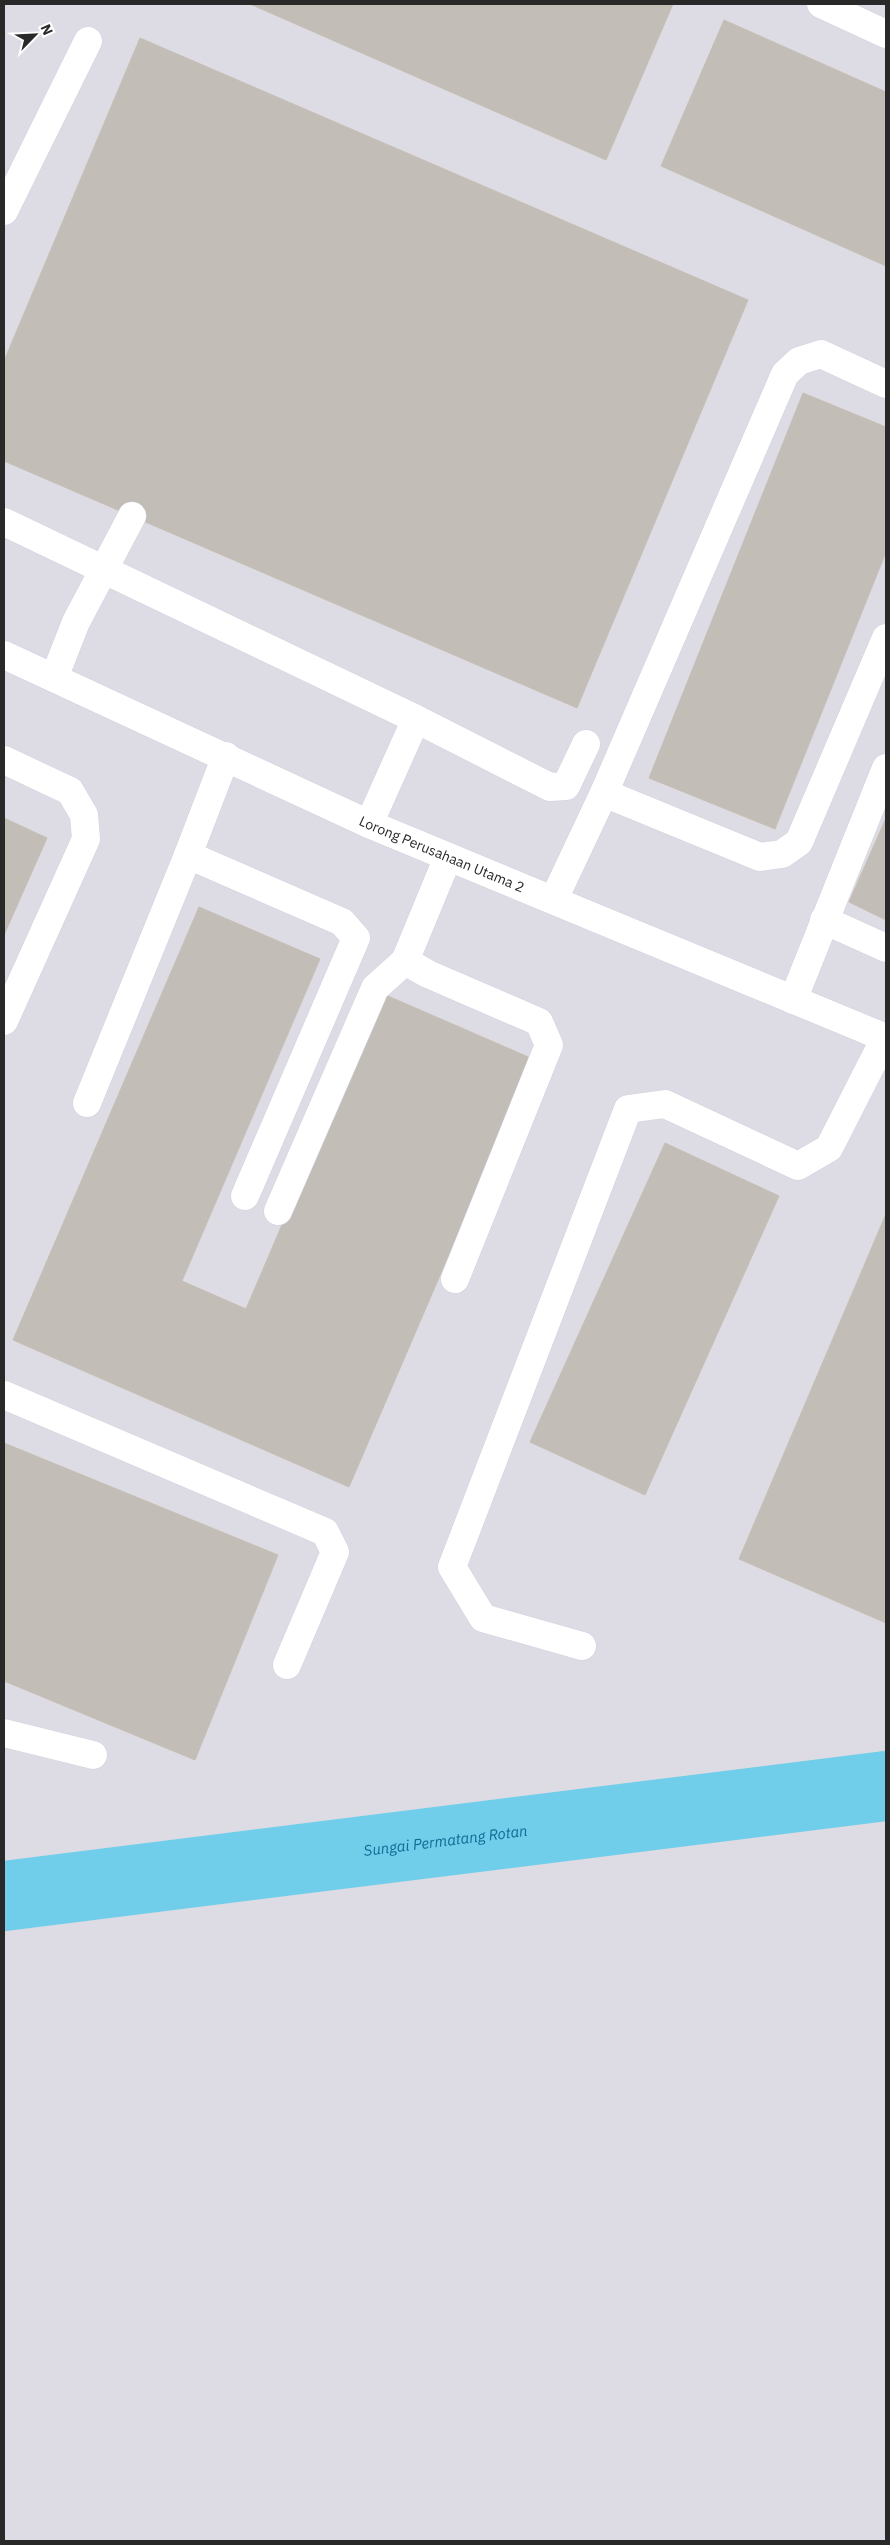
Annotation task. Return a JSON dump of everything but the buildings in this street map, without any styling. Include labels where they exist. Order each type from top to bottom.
[{"type":"street","points":[[821,4],[886,34]]},
{"type":"street","points":[[4,211],[88,41]]},
{"type":"street","points":[[554,899],[604,793],[784,374],[799,362],[821,354],[886,384]]},
{"type":"street","points":[[54,678],[76,622],[105,571],[132,516]]},
{"type":"street","points":[[4,522],[416,719],[550,787],[566,786],[586,744]]},
{"type":"street","points":[[604,793],[760,857],[782,854],[799,842],[886,638]]},
{"type":"street","name":"Lorong Perusahaan Utama 2","points":[[4,655],[226,756],[369,824],[886,1038]]},
{"type":"street","points":[[369,824],[416,719]]},
{"type":"street","points":[[87,1103],[226,756]]},
{"type":"street","points":[[4,760],[70,792],[84,815],[86,839],[4,1021]]},
{"type":"street","points":[[794,1000],[824,920],[886,768]]},
{"type":"street","points":[[188,854],[342,922],[356,938],[245,1196]]},
{"type":"street","points":[[278,1211],[375,988],[405,961],[448,857]]},
{"type":"street","points":[[824,920],[886,948]]},
{"type":"street","points":[[405,961],[428,974],[538,1022],[549,1046],[456,1278]]},
{"type":"street","points":[[582,1646],[483,1618],[452,1567],[628,1109],[665,1104],[798,1166],[829,1148],[886,1038]]},
{"type":"street","points":[[4,1395],[324,1532],[335,1552],[288,1665]]},
{"type":"street","points":[[4,1733],[93,1755]]},
{"type":"shaded area","points":[[4,4],[886,4],[886,2541],[4,2541]]},
{"type":"waterway","name":"Sungai Permatang Rotan","points":[[4,1896],[886,1786]]}]
